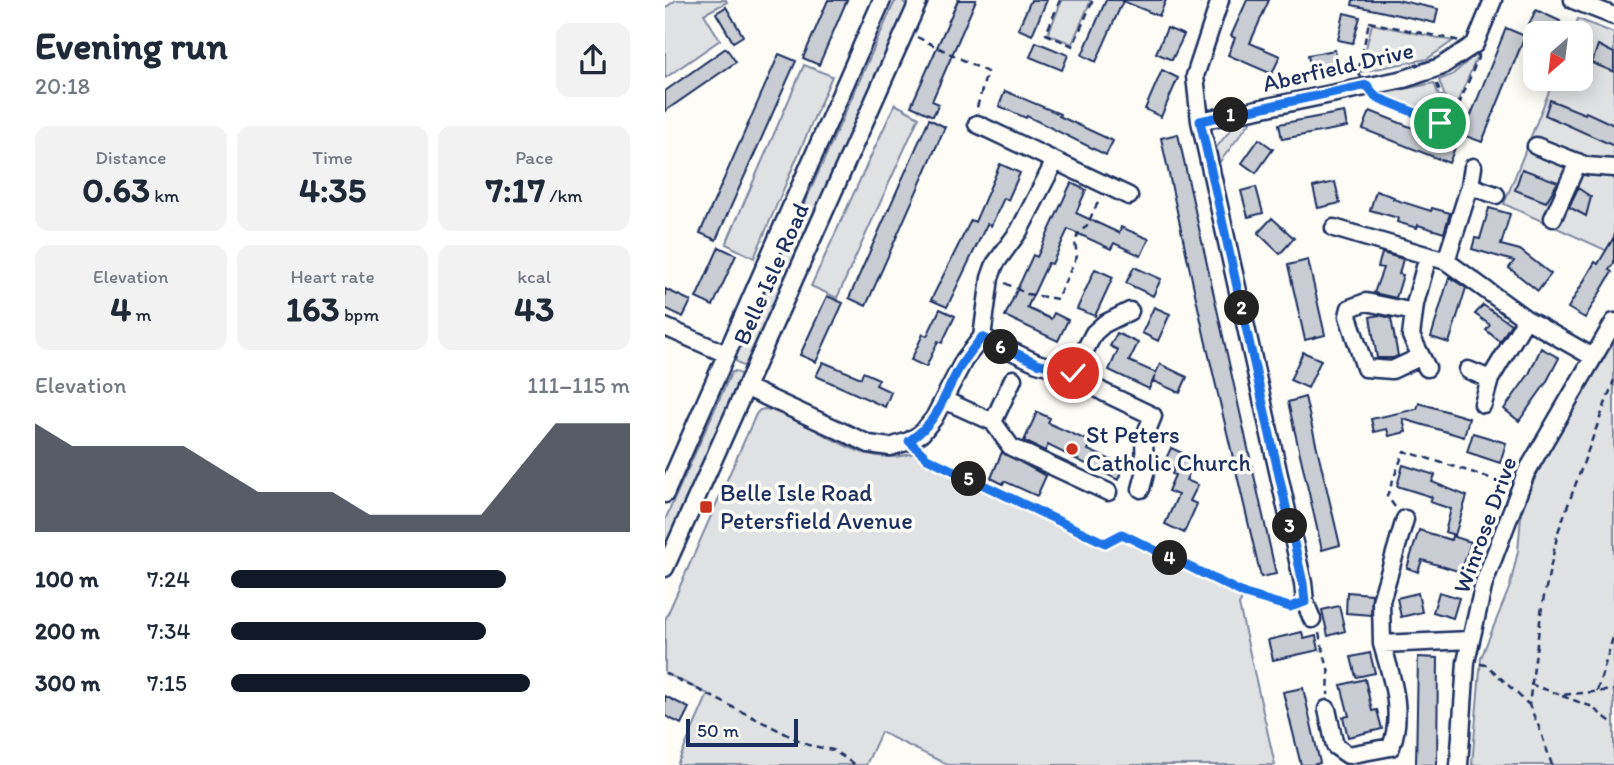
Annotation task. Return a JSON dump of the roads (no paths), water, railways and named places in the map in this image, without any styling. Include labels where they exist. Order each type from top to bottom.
[{"type":"street","name":"Belle Isle Road","points":[[665,494],[883,0]]},
{"type":"street","name":"Belle Isle Road","points":[[665,568],[919,0]]},
{"type":"street","points":[[1220,0],[1195,76],[1200,121],[1303,583],[1297,605],[1312,620]]},
{"type":"street","name":"Aberfield Drive","points":[[1200,121],[1404,79],[1440,66],[1475,44],[1493,0]]},
{"type":"street","points":[[1573,0],[1614,16]]},
{"type":"street","points":[[977,124],[1129,196]]},
{"type":"street","points":[[1536,146],[1587,166],[1614,168]]},
{"type":"street","points":[[745,387],[869,444],[890,447],[909,441],[922,433],[934,418],[964,360],[982,337],[991,276],[1005,248],[1019,231],[1055,161]]},
{"type":"street","points":[[1553,218],[1578,162]]},
{"type":"street","points":[[1446,261],[1470,186],[1473,167]]},
{"type":"street","points":[[1470,186],[1496,195]]},
{"type":"street","points":[[1334,228],[1446,261],[1526,319],[1593,357]]},
{"type":"street","points":[[1414,312],[1366,302],[1350,308],[1348,316],[1365,368],[1392,370],[1423,363],[1411,336],[1414,312],[1429,256]]},
{"type":"street","points":[[1073,373],[1094,333],[1104,324],[1130,311]]},
{"type":"street","points":[[1483,404],[1490,379],[1526,319]]},
{"type":"street","name":"Winrose Drive","points":[[1459,765],[1466,663],[1484,583],[1519,488],[1553,423],[1614,322]]},
{"type":"street","points":[[665,327],[726,354]]},
{"type":"street","points":[[982,337],[1037,363],[1073,373],[1103,392],[1153,416],[1144,438],[1145,474],[1141,489]]},
{"type":"street","points":[[1468,370],[1490,379]]},
{"type":"street","points":[[993,422],[1013,379]]},
{"type":"street","points":[[944,400],[993,422],[1011,447],[1108,492]]},
{"type":"street","points":[[1327,709],[1335,746],[1346,760],[1391,747],[1397,731],[1397,695],[1382,644],[1381,601],[1405,519]]},
{"type":"street","points":[[1382,644],[1470,640]]},
{"type":"place","name":"St Peters Catholic Church","points":[[1072,449]]},
{"type":"place","name":"Belle Isle Road Petersfield Avenue","points":[[706,507]]}]
